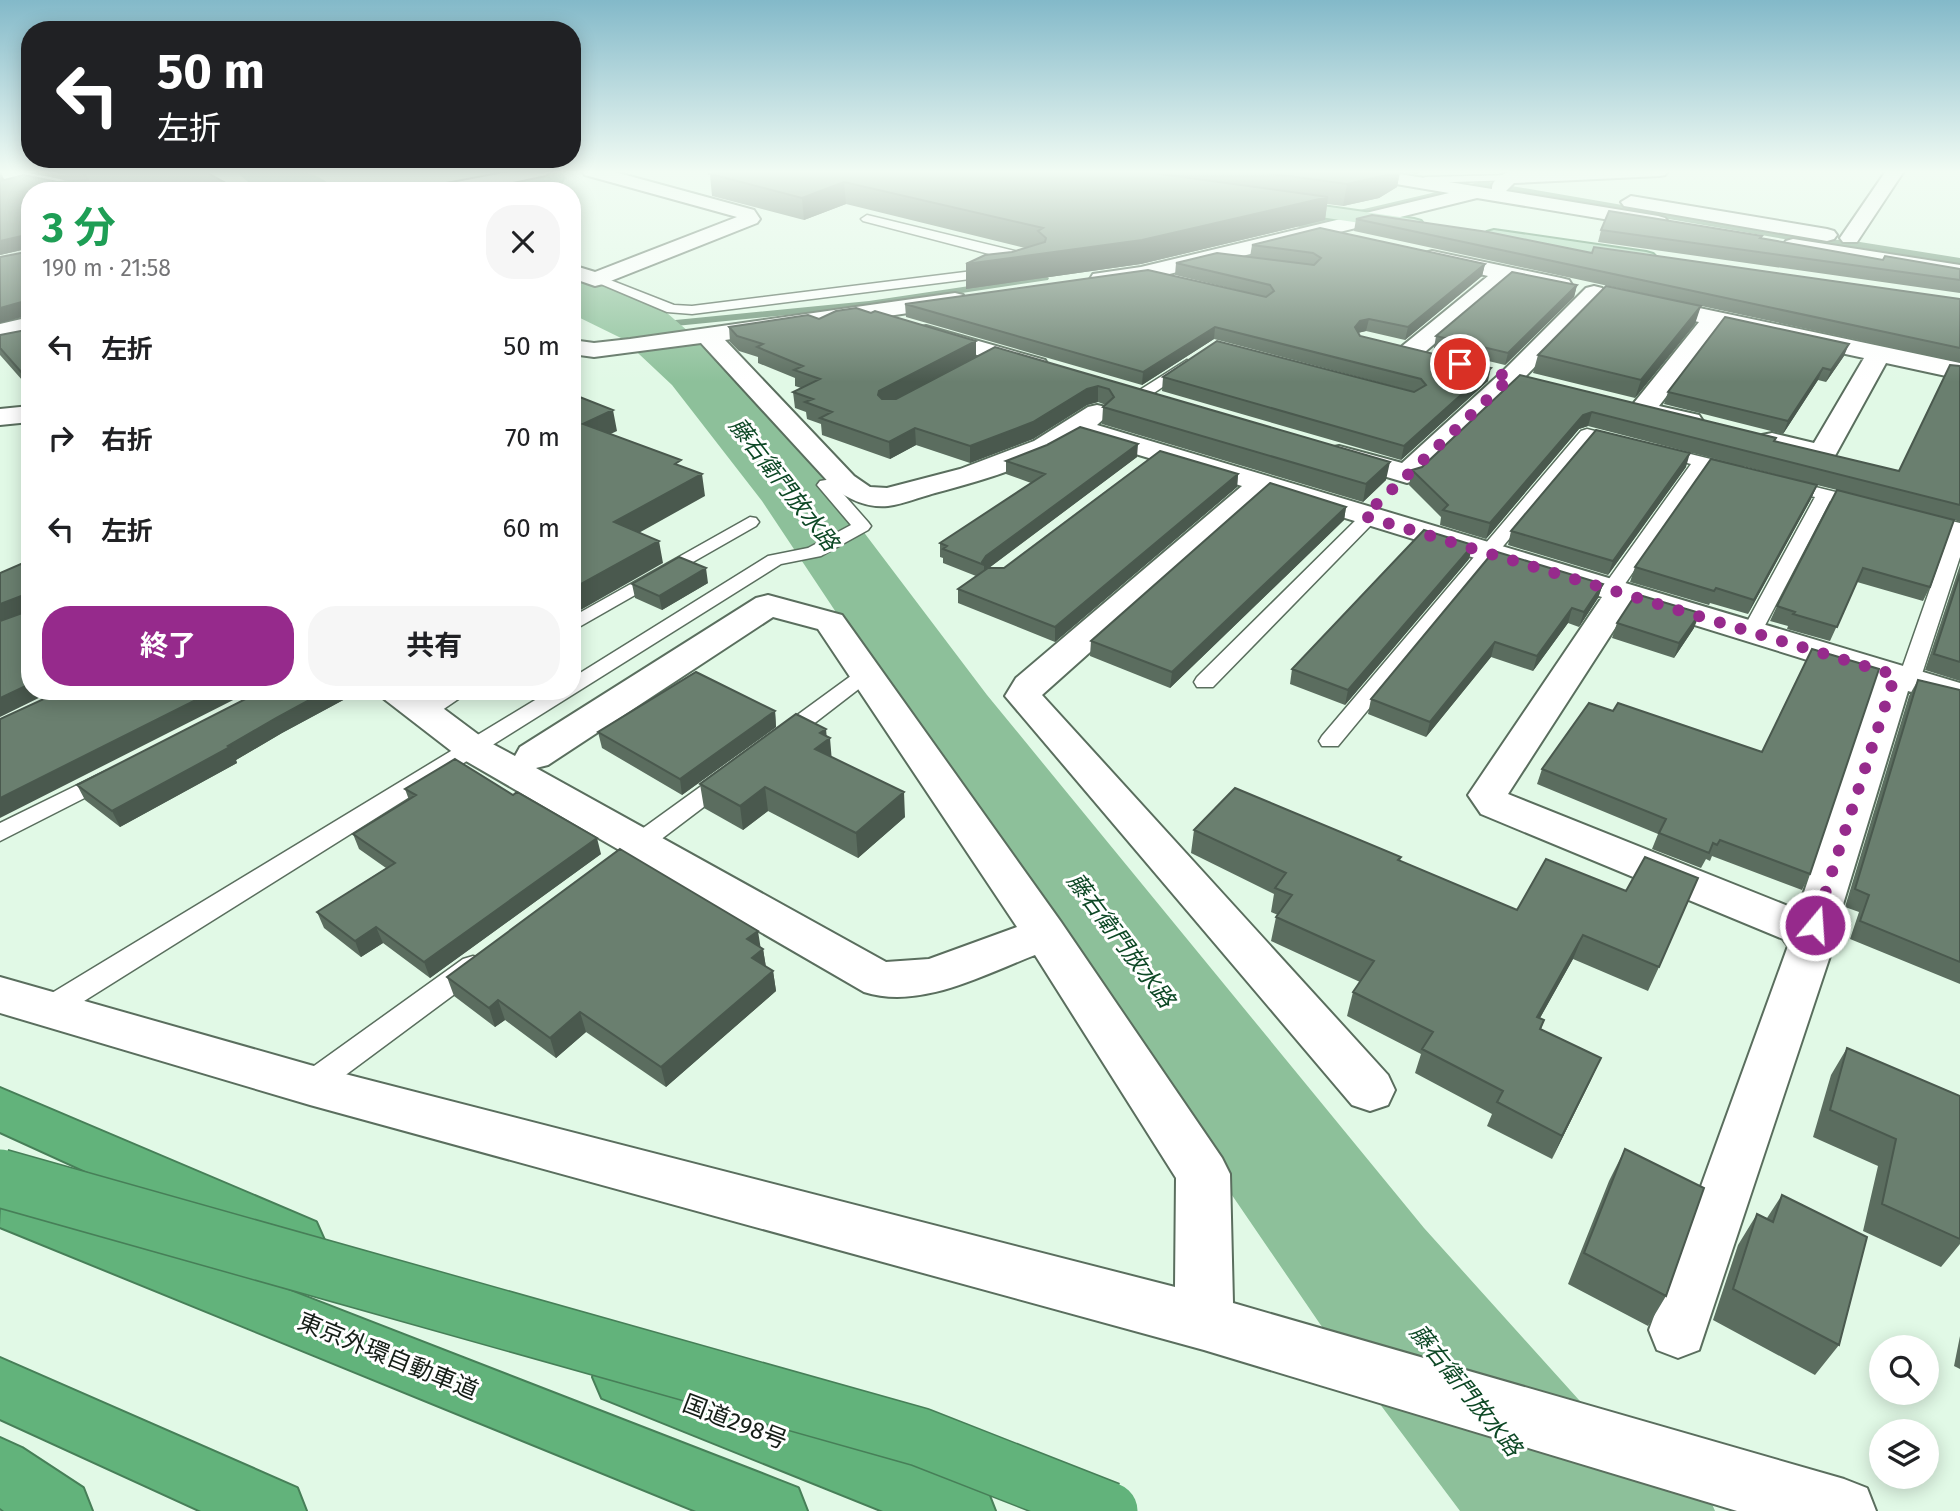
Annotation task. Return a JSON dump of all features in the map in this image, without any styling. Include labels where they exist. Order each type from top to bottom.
[{"type":"highway","name":"国道298号","points":[[0,1109],[507,1332],[963,1511]]},
{"type":"highway","points":[[0,1178],[920,1437],[1109,1511]]},
{"type":"highway","name":"東京外環自動車道","points":[[0,1202],[775,1511]]},
{"type":"highway","points":[[0,1388],[274,1511]]},
{"type":"highway","points":[[0,1470],[60,1511]]},
{"type":"main road","points":[[1533,242],[1673,262]]},
{"type":"street","points":[[581,274],[594,279],[691,242]]},
{"type":"street","points":[[1074,283],[1141,274],[1209,258],[1260,242]]},
{"type":"street","points":[[1364,242],[1370,244]]},
{"type":"street","points":[[1777,242],[1960,272]]},
{"type":"street","points":[[1866,242],[1960,256]]},
{"type":"street","points":[[1410,253],[1960,371]]},
{"type":"street","points":[[1435,358],[1399,349],[1504,273]]},
{"type":"street","points":[[1367,516],[1594,293]]},
{"type":"street","points":[[581,348],[594,350],[980,296]]},
{"type":"street","points":[[860,313],[1062,373]]},
{"type":"street","points":[[1642,410],[1714,319]]},
{"type":"street","points":[[0,331],[21,326]]},
{"type":"street","points":[[706,334],[844,482],[863,495],[887,497],[970,475],[1044,447],[1128,393],[1166,404]]},
{"type":"street","points":[[1745,435],[1822,454],[1879,354]]},
{"type":"street","points":[[1485,371],[1537,383]]},
{"type":"street","points":[[1616,403],[1719,428]]},
{"type":"street","points":[[0,417],[21,415]]},
{"type":"street","points":[[1076,427],[1148,461],[1262,484],[1960,695]]},
{"type":"street","points":[[1313,447],[1407,474]]},
{"type":"street","points":[[1262,484],[1029,686],[1023,696],[1370,1090]]},
{"type":"street","points":[[1616,592],[1488,795],[1495,805],[1798,928],[1811,944],[1678,1330]]},
{"type":"street","points":[[534,756],[768,605],[830,622],[1045,934],[1203,1174],[1204,1322]]},
{"type":"street","points":[[1798,928],[1815,925],[1902,678]]},
{"type":"street","points":[[429,700],[472,749],[627,853],[880,980],[932,976],[1045,934]]},
{"type":"street","points":[[23,1002],[310,1085],[1204,1322],[1844,1511]]},
{"type":"lane","points":[[594,279],[672,309],[692,310],[1012,271],[1038,264],[1031,258],[962,242]]},
{"type":"lane","points":[[1209,258],[1247,262]]},
{"type":"lane","points":[[1141,274],[1168,280]]},
{"type":"lane","points":[[0,345],[21,341]]},
{"type":"lane","points":[[972,366],[996,353]]},
{"type":"lane","points":[[1128,393],[1203,353]]},
{"type":"lane","points":[[1330,741],[1587,434],[1879,508]]},
{"type":"lane","points":[[1616,592],[1701,462]]},
{"type":"lane","points":[[581,681],[775,560],[814,552],[862,526],[827,485],[844,482]]},
{"type":"lane","points":[[1751,632],[1825,495]]},
{"type":"lane","points":[[1902,678],[1960,529],[1906,515]]},
{"type":"lane","points":[[1205,682],[1367,516]]},
{"type":"lane","points":[[581,620],[750,522]]},
{"type":"lane","points":[[627,853],[866,674]]},
{"type":"lane","points":[[23,1002],[472,749],[551,700]]},
{"type":"lane","points":[[0,833],[131,765]]},
{"type":"lane","points":[[310,1085],[496,949]]},
{"type":"building","points":[[1045,242],[1131,242],[966,264],[985,255],[1012,252]]},
{"type":"building","points":[[1266,242],[1382,242],[1485,264],[1408,327],[1369,319],[1360,321],[1355,327],[1360,336],[1491,368],[1404,446],[1163,377],[1217,341],[1414,392],[1426,385],[1421,379],[1215,327],[1143,372],[905,304],[1148,270],[1266,297],[1274,291],[1270,285],[1176,263],[1217,253],[1314,265],[1321,258],[1313,253],[1252,245]]},
{"type":"building","points":[[1461,242],[1535,242],[1592,253],[1594,247],[1960,299],[1960,348]]},
{"type":"building","points":[[1684,242],[1780,242],[1883,260],[1885,256],[1960,269],[1960,280]]},
{"type":"building","points":[[21,253],[21,302],[0,308],[0,257]]},
{"type":"building","points":[[1512,272],[1577,285],[1508,353],[1436,336]]},
{"type":"building","points":[[1606,286],[1701,306],[1641,380],[1538,355]]},
{"type":"building","points":[[856,308],[871,313],[875,311],[976,341],[879,391],[878,395],[882,399],[896,399],[995,347],[1390,462],[1366,484],[1103,407],[1114,397],[1109,389],[1098,386],[1087,389],[1033,422],[970,446],[915,428],[889,442],[820,418],[832,412],[805,402],[813,399],[793,392],[820,379],[794,370],[803,366],[757,347],[763,344],[737,336],[729,327],[808,315],[819,319],[836,311]]},
{"type":"building","points":[[1725,317],[1849,344],[1831,370],[1823,368],[1788,421],[1668,392]]},
{"type":"building","points":[[21,331],[21,372],[0,348],[0,335]]},
{"type":"building","points":[[1950,365],[1960,366],[1960,505],[1592,412],[1583,415],[1490,523],[1443,510],[1448,505],[1412,470],[1422,467],[1520,375],[1899,471]]},
{"type":"building","points":[[581,398],[613,410],[583,424],[681,460],[675,464],[702,474],[614,522],[659,541],[581,584]]},
{"type":"building","points":[[1080,427],[1138,444],[986,556],[982,562],[984,565],[943,549],[947,546],[940,543],[1045,474],[1006,461],[1047,445]]},
{"type":"building","points":[[1596,430],[1690,453],[1613,561],[1511,531]]},
{"type":"building","points":[[1160,451],[1238,474],[1055,627],[958,589],[988,568],[1004,568]]},
{"type":"building","points":[[1711,459],[1817,485],[1754,600],[1635,567]]},
{"type":"building","points":[[1270,483],[1346,507],[1172,672],[1091,641]]},
{"type":"building","points":[[1837,490],[1954,520],[1930,587],[1863,568],[1837,627],[1793,614],[1795,612],[1777,606]]},
{"type":"building","points":[[1424,530],[1473,545],[1348,690],[1292,669]]},
{"type":"building","points":[[1494,551],[1603,584],[1584,612],[1572,608],[1537,656],[1495,642],[1430,722],[1371,699]]},
{"type":"building","points":[[679,557],[706,568],[659,596],[632,584]]},
{"type":"building","points":[[21,564],[21,596],[0,604],[0,573]]},
{"type":"building","points":[[1960,574],[1960,662],[1934,654]]},
{"type":"building","points":[[1636,594],[1700,613],[1679,643],[1617,623]]},
{"type":"building","points":[[21,613],[21,688],[0,698],[0,621]]},
{"type":"building","points":[[1812,649],[1879,669],[1810,874],[1720,840],[1717,845],[1713,843],[1709,853],[1659,833],[1666,819],[1542,769],[1589,703],[1613,711],[1618,703],[1762,752]]},
{"type":"building","points":[[696,672],[775,711],[680,779],[598,732]]},
{"type":"building","points":[[1918,680],[1960,690],[1960,962],[1860,921],[1869,895],[1855,889]]},
{"type":"building","points":[[41,700],[196,700],[0,798],[0,719]]},
{"type":"building","points":[[243,700],[309,700],[112,811],[77,785]]},
{"type":"building","points":[[796,714],[826,729],[820,733],[830,738],[815,749],[904,792],[856,833],[765,787],[740,806],[700,784]]},
{"type":"building","points":[[455,759],[513,795],[517,792],[597,838],[424,962],[376,927],[355,941],[317,912],[395,863],[353,834],[416,795],[405,789]]},
{"type":"building","points":[[1235,788],[1401,857],[1398,860],[1517,910],[1546,859],[1626,891],[1645,857],[1698,878],[1659,967],[1583,935],[1537,1017],[1544,1020],[1540,1029],[1601,1058],[1562,1136],[1497,1102],[1503,1091],[1422,1049],[1433,1032],[1353,992],[1374,961],[1276,917],[1292,895],[1275,888],[1286,873],[1194,830]]},
{"type":"building","points":[[620,849],[758,931],[747,939],[763,949],[752,958],[773,971],[661,1067],[580,1012],[550,1038],[498,1000],[489,1008],[447,977]]},
{"type":"building","points":[[1847,1048],[1960,1096],[1960,1239],[1882,1204],[1896,1139],[1830,1110]]},
{"type":"building","points":[[1625,1149],[1704,1188],[1666,1296],[1584,1253]]},
{"type":"building","points":[[1782,1195],[1867,1237],[1839,1345],[1733,1289],[1757,1214],[1773,1222]]},
{"type":"waterway","points":[[1823,242],[1960,261]]},
{"type":"waterway","points":[[645,326],[869,304],[1044,278]]},
{"type":"waterway","name":"藤右衛門放水路","points":[[581,295],[645,326],[695,371],[792,489],[953,716],[1372,1276],[1532,1471],[1631,1511]]},
{"type":"route","points":[[1460,364],[1511,377],[1364,516],[1895,675],[1815,925]]}]
